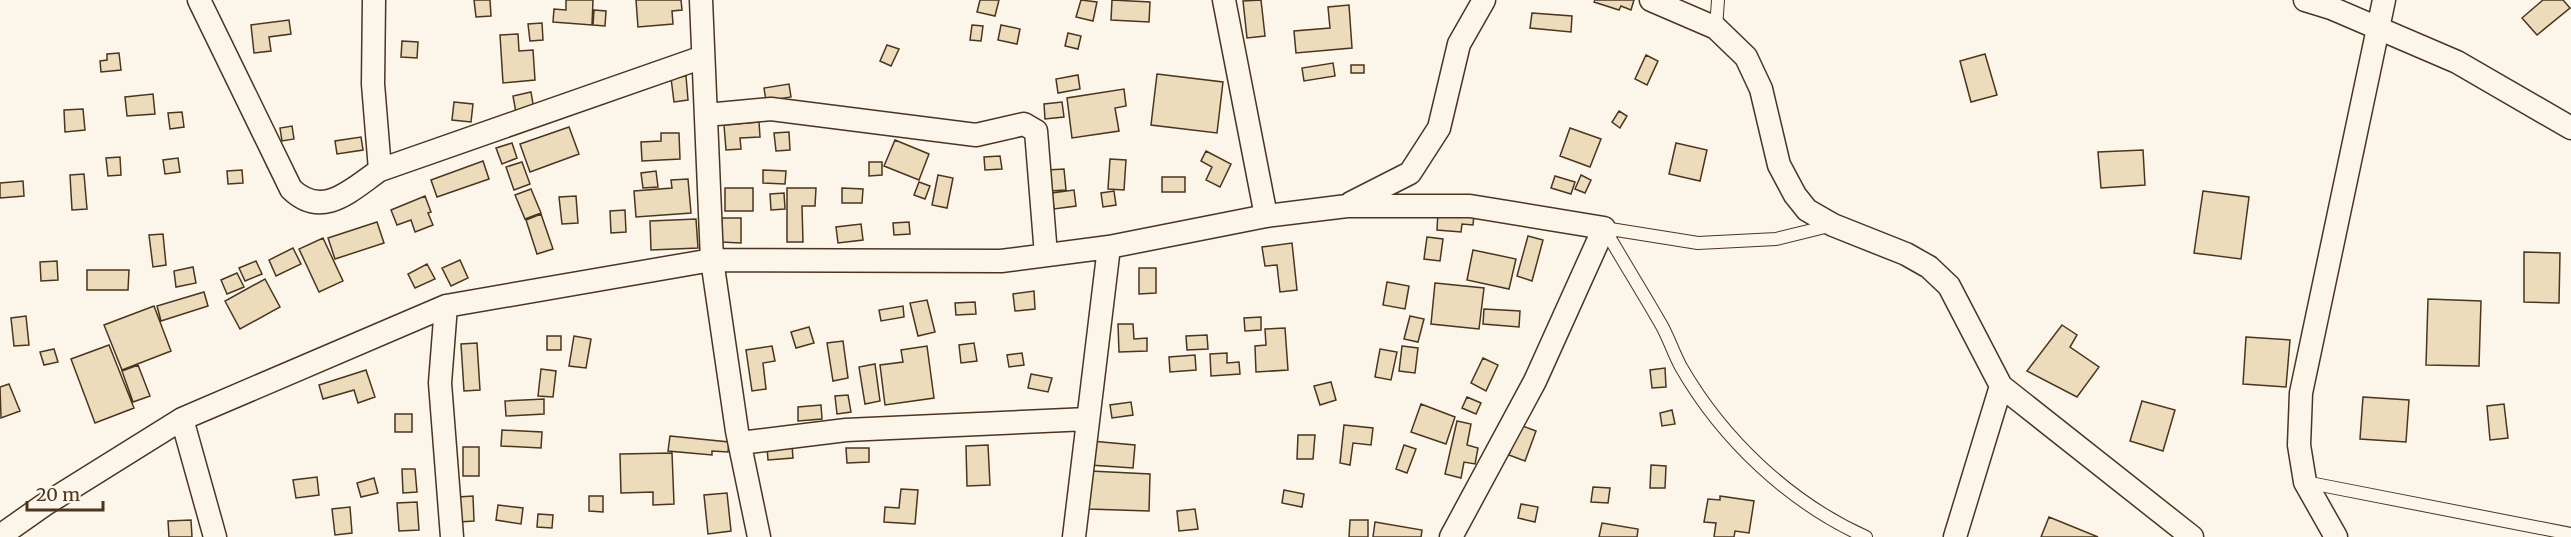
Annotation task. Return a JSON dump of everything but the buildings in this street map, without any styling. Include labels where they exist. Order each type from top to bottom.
[{"type":"street","points":[[198,0],[291,189],[310,202],[334,201],[380,170],[704,57]]},
{"type":"street","points":[[374,0],[373,84],[380,170]]},
{"type":"street","points":[[701,0],[712,260],[740,443],[759,537]]},
{"type":"street","points":[[1224,0],[1266,216]]},
{"type":"street","points":[[1347,206],[1410,173],[1438,128],[1459,44],[1484,0]]},
{"type":"street","points":[[1651,0],[1716,28],[1746,57],[1761,89],[1779,165],[1794,195],[1808,210],[1833,225],[1906,254],[1929,267],[1949,286],[2001,386],[2192,537]]},
{"type":"street","points":[[2305,0],[2457,62],[2571,128]]},
{"type":"street","points":[[2336,537],[2305,482],[2299,445],[2301,393],[2384,0]]},
{"type":"street","points":[[706,115],[771,109],[976,135],[1024,124],[1036,130],[1046,255]]},
{"type":"street","points":[[0,536],[182,419],[447,306],[712,260],[1001,261],[1109,247],[1266,216],[1347,206],[1470,206],[1604,228],[1535,381],[1451,537]]},
{"type":"street","points":[[1074,537],[1109,247]]},
{"type":"street","points":[[447,306],[440,383],[452,537]]},
{"type":"street","points":[[1955,537],[2001,386]]},
{"type":"street","points":[[182,419],[215,537]]},
{"type":"street","points":[[740,443],[846,430],[1088,419]]},
{"type":"lane","points":[[1716,28],[1718,0]]},
{"type":"lane","points":[[1604,228],[1698,243],[1776,239],[1833,225]]},
{"type":"lane","points":[[1604,228],[1663,328],[1681,367],[1716,419],[1775,481],[1845,527],[1866,537]]},
{"type":"lane","points":[[2305,482],[2571,534]]}]
